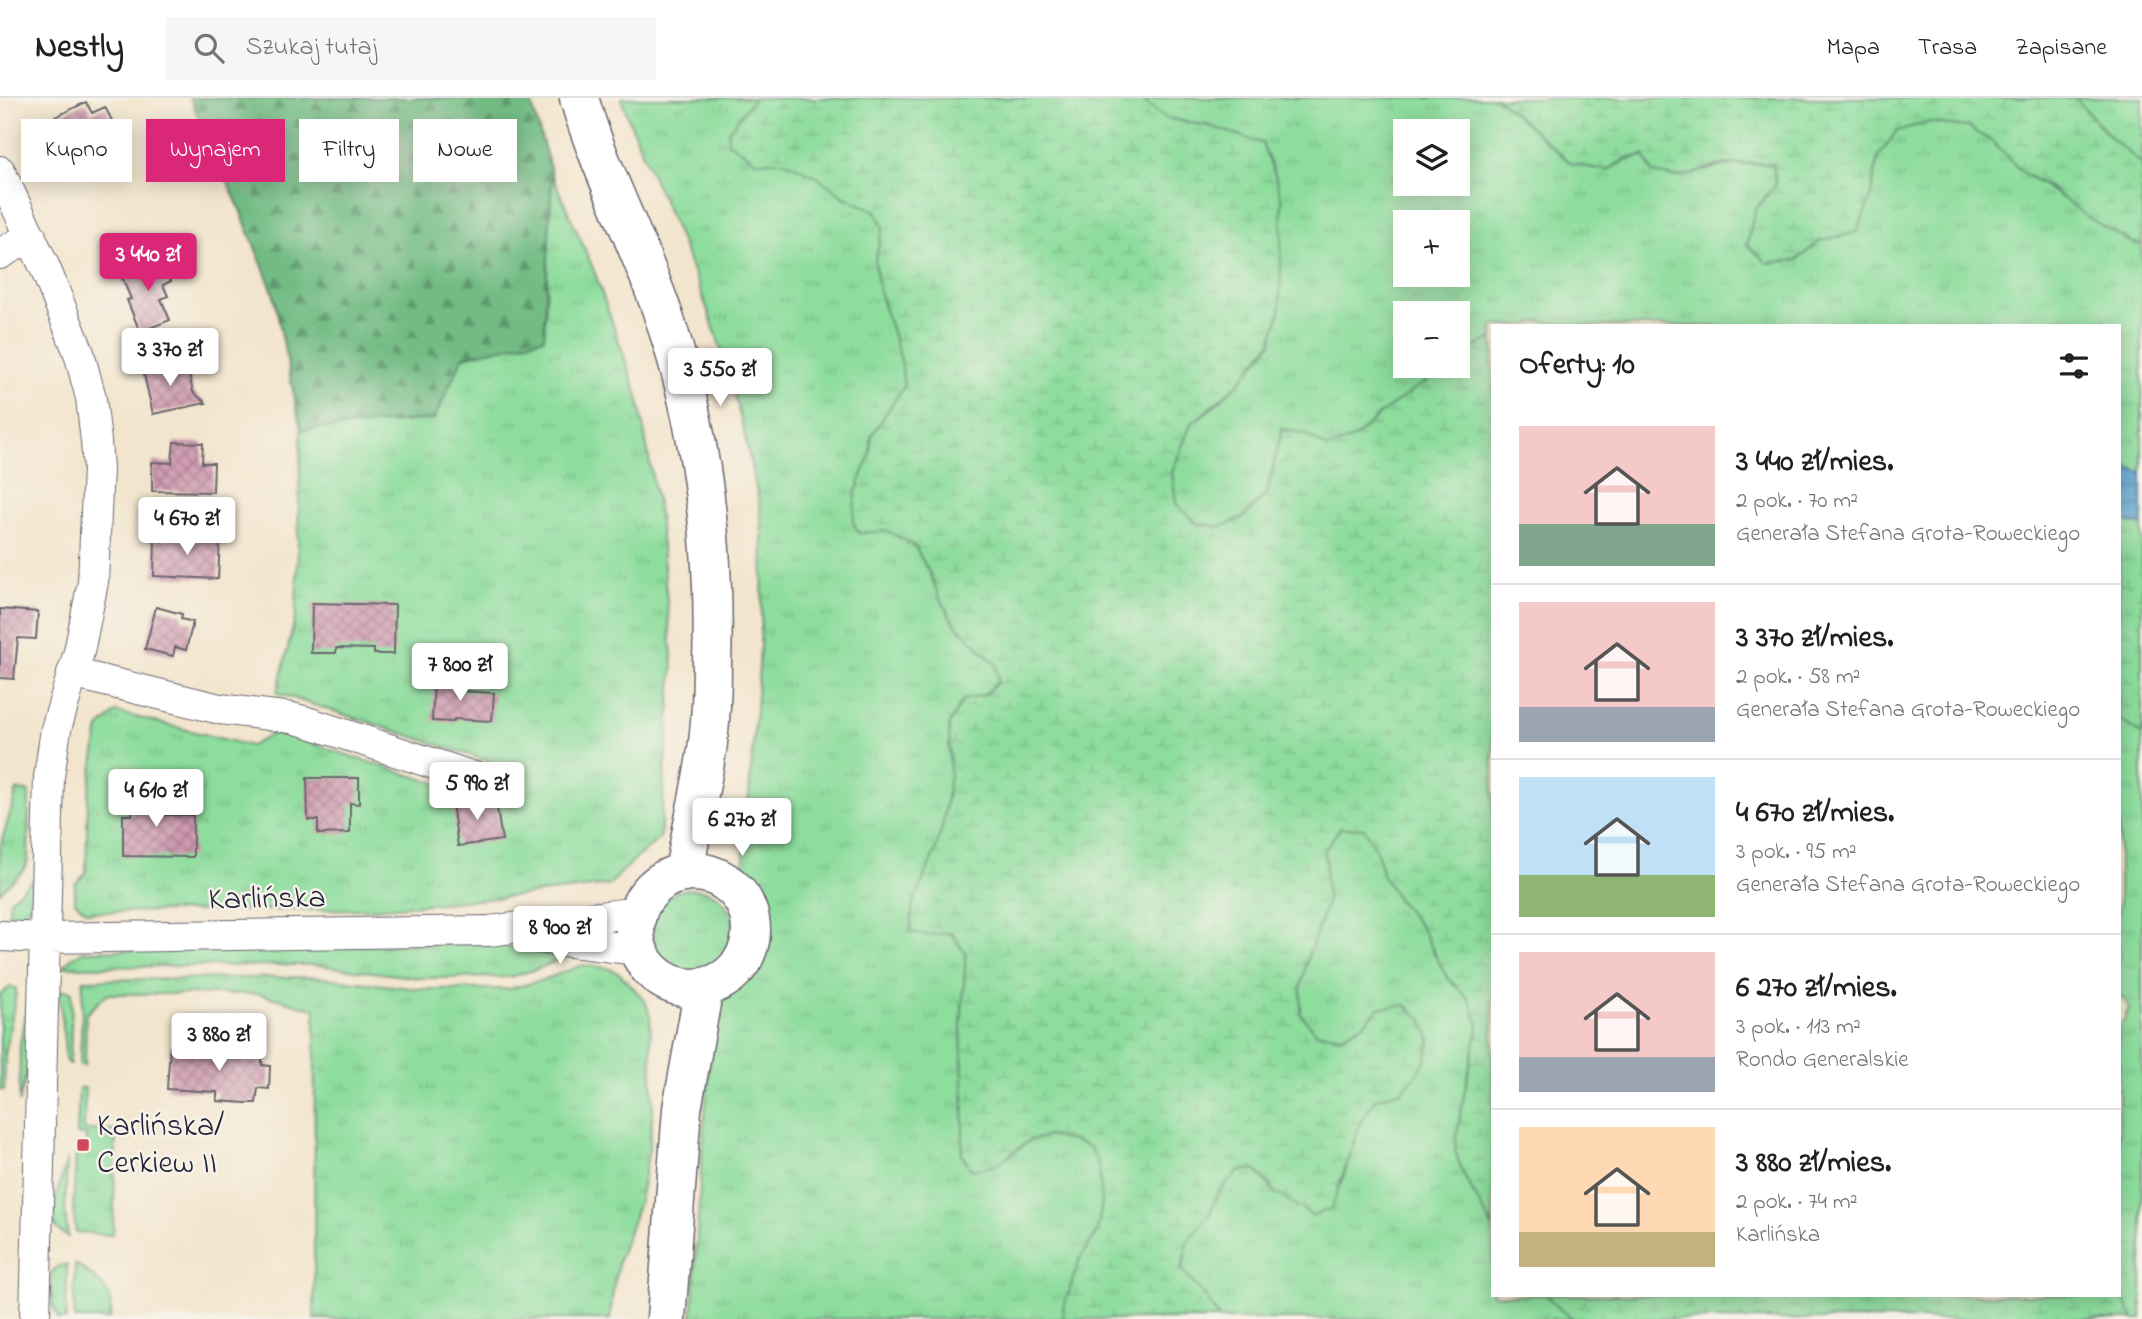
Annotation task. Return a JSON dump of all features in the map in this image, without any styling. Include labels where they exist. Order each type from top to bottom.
[{"type":"main road","points":[[579,98],[601,162],[665,319],[684,380],[698,444],[707,507],[714,608],[701,875]]},
{"type":"main road","points":[[701,875],[731,886],[749,913],[751,929],[743,960],[733,973],[720,982],[688,986],[651,971],[638,950],[635,937],[638,912],[643,900],[660,882],[701,875]]},
{"type":"main road","points":[[666,1319],[682,1110],[688,986]]},
{"type":"street","points":[[0,170],[31,236],[79,353],[88,385],[98,468],[93,582],[79,652],[56,729],[49,777],[36,1319]]},
{"type":"street","points":[[0,254],[31,236]]},
{"type":"street","points":[[72,673],[220,709],[292,718],[486,781]]},
{"type":"street","name":"Karlińska","points":[[0,936],[46,938],[489,931],[638,912]]},
{"type":"street","name":"Karlińska","points":[[489,931],[638,950]]},
{"type":"green space","points":[[190,98],[530,98],[552,175],[544,338],[463,357],[434,419],[301,430],[273,292],[228,182],[285,182],[285,119],[199,119]]},
{"type":"green space","points":[[621,98],[754,98],[728,132],[756,161],[784,161],[816,176],[844,197],[876,211],[883,228],[875,261],[879,291],[901,360],[904,386],[872,435],[870,455],[856,492],[860,533],[888,531],[915,546],[953,622],[996,664],[998,682],[984,695],[963,700],[949,724],[950,776],[943,824],[935,851],[928,935],[951,933],[966,954],[961,1027],[964,1103],[962,1155],[972,1170],[1010,1155],[1030,1140],[1049,1136],[1090,1147],[1099,1165],[1102,1203],[1097,1232],[1080,1259],[1063,1309],[1063,1319],[692,1319],[703,1136],[715,1003],[729,994],[751,972],[759,960],[766,931],[764,915],[744,865],[760,649],[762,525],[743,430],[715,331],[698,283]]},
{"type":"green space","points":[[754,98],[1139,98],[1166,118],[1213,127],[1262,143],[1282,200],[1280,312],[1271,342],[1239,383],[1191,424],[1172,472],[1176,504],[1198,524],[1221,527],[1244,517],[1267,493],[1282,429],[1304,434],[1328,448],[1356,437],[1380,414],[1431,378],[1470,378],[1470,350],[1491,339],[1491,1224],[1462,1172],[1455,1150],[1479,1023],[1469,999],[1446,976],[1421,927],[1398,900],[1382,874],[1378,854],[1364,828],[1340,828],[1325,849],[1327,902],[1301,985],[1301,1015],[1316,1033],[1342,1036],[1364,1024],[1379,1008],[1405,1005],[1422,1019],[1430,1039],[1427,1058],[1416,1076],[1401,1091],[1375,1099],[1360,1123],[1332,1208],[1313,1216],[1276,1193],[1255,1169],[1239,1171],[1219,1191],[1210,1213],[1187,1242],[1182,1270],[1206,1297],[1219,1319],[1063,1319],[1063,1309],[1080,1259],[1097,1232],[1102,1203],[1099,1166],[1090,1147],[1049,1136],[1030,1140],[994,1166],[972,1170],[962,1155],[964,1103],[961,1027],[966,954],[951,933],[928,935],[910,932],[913,904],[943,824],[950,776],[949,724],[963,700],[984,695],[998,682],[996,664],[953,622],[915,546],[888,531],[859,533],[853,522],[856,492],[870,455],[872,435],[904,386],[901,360],[879,291],[875,261],[883,228],[876,211],[844,197],[816,176],[784,161],[756,161],[728,142],[728,132]]},
{"type":"green space","points":[[1139,98],[1495,98],[1571,163],[1607,171],[1631,159],[1648,157],[1690,175],[1731,165],[1773,164],[1776,184],[1755,210],[1797,260],[1820,241],[1857,232],[1870,199],[1878,157],[1897,131],[1926,122],[1968,127],[1993,142],[2022,172],[2133,243],[2142,244],[2142,472],[2121,466],[2121,324],[1558,324],[1541,321],[1530,324],[1491,324],[1491,339],[1470,350],[1470,301],[1393,301],[1393,378],[1432,378],[1380,414],[1356,437],[1328,449],[1304,434],[1282,430],[1267,493],[1244,517],[1221,527],[1198,524],[1176,504],[1172,472],[1191,424],[1239,383],[1272,342],[1282,200],[1213,127],[1166,118]]},
{"type":"green space","points":[[1495,98],[2075,98],[2112,139],[2142,164],[2142,244],[2133,243],[2087,217],[2050,188],[2022,172],[1993,142],[1968,127],[1926,122],[1897,131],[1878,157],[1870,199],[1857,232],[1820,241],[1797,260],[1767,263],[1747,245],[1755,210],[1776,184],[1773,164],[1719,165],[1675,177],[1653,173],[1644,155],[1625,159],[1607,171],[1571,163]]},
{"type":"green space","points":[[2075,98],[2142,98],[2142,164],[2112,139]]},
{"type":"green space","points":[[552,175],[593,268],[638,396],[659,515],[673,665],[660,838],[609,885],[372,909],[88,912],[75,902],[75,884],[86,873],[88,797],[99,728],[116,712],[251,746],[276,732],[481,798],[492,762],[277,693],[296,614],[301,430],[434,419],[463,357],[544,338]]},
{"type":"green space","points":[[2121,520],[2142,526],[2142,734],[2121,720]]},
{"type":"green space","points":[[2121,720],[2142,734],[2142,1319],[2133,1319],[2125,1301],[2119,1297],[2121,1023],[2129,1007],[2121,996]]},
{"type":"green space","points":[[17,790],[29,793],[28,861],[23,871],[0,892],[0,847]]},
{"type":"green space","points":[[1340,828],[1364,828],[1378,854],[1382,874],[1398,900],[1421,927],[1446,976],[1469,999],[1479,1023],[1460,1114],[1462,1172],[1491,1224],[1491,1297],[1548,1297],[1574,1319],[1219,1319],[1206,1297],[1182,1270],[1187,1242],[1210,1213],[1219,1191],[1239,1171],[1255,1169],[1276,1193],[1295,1203],[1341,1185],[1360,1123],[1375,1099],[1401,1091],[1427,1058],[1430,1039],[1422,1019],[1379,1008],[1364,1024],[1342,1036],[1316,1033],[1301,1015],[1301,985],[1327,902],[1325,849]]},
{"type":"green space","points":[[32,880],[29,906],[22,914],[8,921],[10,900]]},
{"type":"green space","points":[[693,889],[709,892],[722,901],[731,914],[734,930],[731,946],[722,959],[709,968],[693,971],[677,968],[664,959],[655,946],[652,930],[655,914],[664,901],[677,892]]},
{"type":"green space","points":[[486,943],[568,956],[538,969],[509,977],[420,978],[316,965],[64,967],[70,959],[84,951]]},
{"type":"green space","points":[[582,965],[608,968],[619,973],[645,1000],[650,1016],[653,1106],[650,1143],[639,1202],[619,1259],[610,1319],[314,1319],[315,1009],[259,994],[107,994],[86,1014],[85,1065],[80,1065],[83,980],[315,977],[418,989],[509,989]]},
{"type":"green space","points":[[10,987],[16,988],[16,994],[5,1055],[4,1090],[0,1090],[0,995]]},
{"type":"green space","points":[[59,990],[72,991],[70,1064],[66,1062]]},
{"type":"green space","points":[[30,992],[31,1056],[19,1103],[20,1043]]},
{"type":"green space","points":[[79,1088],[85,1088],[84,1130],[116,1131],[113,1233],[110,1235],[76,1232],[73,1211],[76,1153],[86,1153],[86,1135],[77,1134]]},
{"type":"green space","points":[[67,1159],[65,1212],[68,1237],[56,1228],[54,1219],[55,1202]]},
{"type":"green space","points":[[67,1265],[66,1319],[59,1319],[52,1305],[51,1273],[58,1266]]},
{"type":"green space","points":[[75,1265],[93,1277],[108,1294],[110,1319],[74,1319]]},
{"type":"green space","points":[[1548,1297],[2119,1297],[2125,1301],[2133,1319],[1574,1319]]},
{"type":"water","points":[[2121,466],[2142,472],[2142,526],[2121,520]]},
{"type":"building","points":[[86,102],[92,113],[105,107],[111,119],[51,119]]},
{"type":"building","points":[[162,258],[171,281],[163,285],[168,296],[161,299],[170,320],[140,332],[127,300],[131,299],[121,275],[132,270],[133,266]]},
{"type":"building","points":[[186,362],[193,392],[206,403],[153,414],[143,370]]},
{"type":"building","points":[[174,442],[203,443],[202,463],[214,463],[213,492],[152,491],[152,462],[172,463]]},
{"type":"building","points":[[174,533],[203,535],[203,539],[220,540],[218,579],[154,576],[155,537],[173,538]]},
{"type":"building","points":[[312,603],[395,605],[394,654],[374,654],[374,649],[336,648],[336,653],[311,653]]},
{"type":"building","points":[[156,607],[182,614],[181,619],[193,622],[186,650],[175,647],[173,656],[145,649]]},
{"type":"building","points":[[0,609],[38,612],[36,639],[18,638],[14,679],[0,678]]},
{"type":"building","points":[[434,680],[461,681],[460,691],[494,693],[492,721],[432,721]]},
{"type":"building","points":[[307,778],[359,778],[359,804],[350,803],[350,833],[318,834],[318,820],[308,820]]},
{"type":"building","points":[[132,788],[158,789],[158,815],[193,815],[193,857],[123,856],[123,815],[132,815]]},
{"type":"building","points":[[495,796],[502,840],[458,846],[452,803]]},
{"type":"building","points":[[170,1047],[262,1053],[262,1065],[270,1066],[269,1089],[258,1088],[256,1103],[246,1103],[217,1101],[217,1092],[167,1089]]},
{"type":"place","name":"Karlińska/ Cerkiew II","points":[[83,1145]]}]
